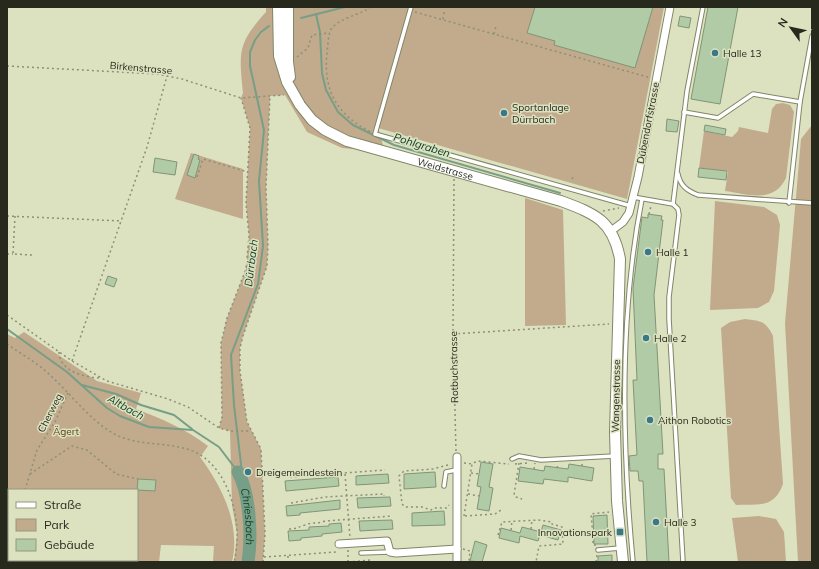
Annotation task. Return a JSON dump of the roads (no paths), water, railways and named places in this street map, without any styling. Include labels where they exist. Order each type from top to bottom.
[{"type":"main road","name":"Weidstrasse","points":[[278,7],[279,56],[287,82],[300,105],[312,120],[325,130],[347,141],[561,201],[592,214],[611,231]]},
{"type":"main road","name":"Weidstrasse","points":[[288,7],[288,62],[293,91]]},
{"type":"main road","name":"Wangenstrasse","points":[[611,231],[617,241],[620,259],[615,380],[615,456],[623,562]]},
{"type":"street","name":"Dübendorfstrasse","points":[[611,231],[627,218],[631,206],[670,7]]},
{"type":"street","points":[[457,457],[456,516],[459,533],[457,562]]},
{"type":"street","points":[[339,544],[388,541],[390,552],[396,553],[459,549]]},
{"type":"lane","points":[[673,204],[684,112],[702,7]]},
{"type":"lane","points":[[410,9],[375,134],[631,206]]},
{"type":"lane","points":[[789,203],[800,102],[812,36]]},
{"type":"lane","points":[[684,112],[718,118],[753,94],[800,102]]},
{"type":"lane","points":[[677,165],[678,177],[682,185],[689,192],[698,195],[789,203],[812,203]]},
{"type":"lane","points":[[633,197],[673,204],[678,209],[679,215],[669,297],[669,319],[683,562]]},
{"type":"lane","points":[[633,562],[626,454],[627,353],[630,287],[642,199]]},
{"type":"lane","points":[[512,459],[518,456],[541,460],[615,456]]},
{"type":"lane","points":[[444,486],[446,472],[456,468]]},
{"type":"lane","points":[[598,550],[621,548]]},
{"type":"lane","points":[[361,554],[390,552]]},
{"type":"waterway","name":"Dürrbach","points":[[301,18],[345,7]]},
{"type":"waterway","name":"Pohlgraben","points":[[316,14],[320,32],[322,73],[326,90],[338,112],[353,125],[394,145],[560,193]]},
{"type":"waterway","name":"Dürrbach","points":[[243,481],[234,405],[231,355],[258,284],[263,246],[259,181],[264,130],[250,66],[250,52],[255,40],[261,32],[269,26]]},
{"type":"waterway","name":"Altbach","points":[[7,329],[67,372],[107,408],[120,416],[149,427],[193,430],[219,447],[238,472]]},
{"type":"waterway","name":"Altbach","points":[[82,385],[116,394],[141,405],[174,415],[192,429]]},
{"type":"waterway","name":"Chriesbach","points":[[238,472],[245,492],[249,516],[250,541],[248,562]]},
{"type":"place","name":"Halle 13","points":[[715,53]]},
{"type":"place","name":"Sportanlage Dürrbach","points":[[504,113]]},
{"type":"place","name":"Halle 1","points":[[648,252]]},
{"type":"place","name":"Halle 2","points":[[646,338]]},
{"type":"place","name":"Aithon Robotics","points":[[650,420]]},
{"type":"place","name":"Dreigemeindestein","points":[[248,472]]},
{"type":"place","name":"Halle 3","points":[[656,522]]},
{"type":"place","name":"Innovationspark","points":[[620,532]]},
{"type":"park label","name":"Ägert","points":[[66,431]]}]
